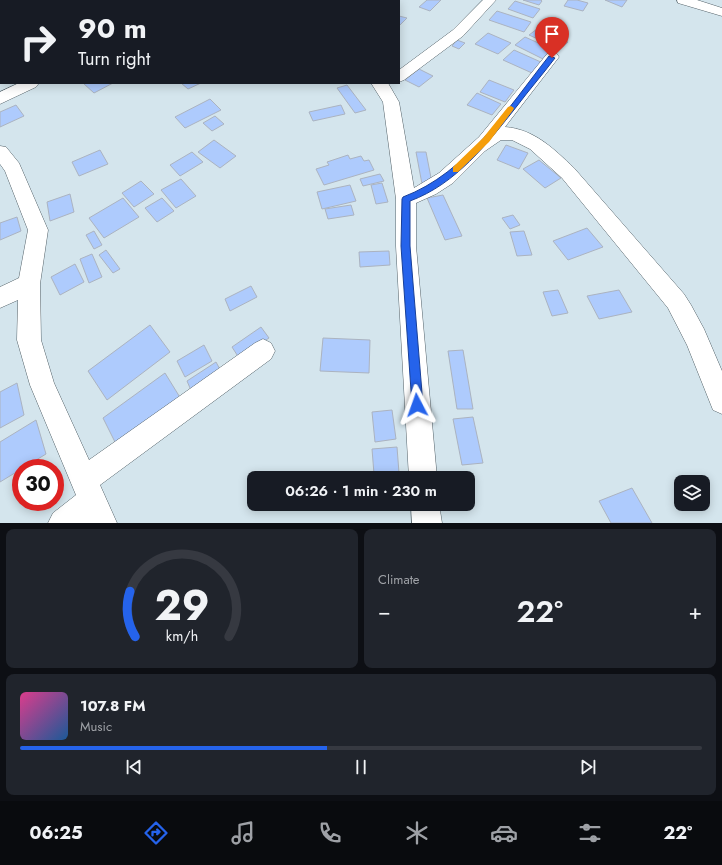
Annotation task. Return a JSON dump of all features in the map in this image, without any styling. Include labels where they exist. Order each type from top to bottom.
[{"type":"street","points":[[400,74],[458,33],[490,0]]},
{"type":"street","points":[[683,0],[722,12]]},
{"type":"street","points":[[406,199],[423,193],[450,175],[486,140],[552,58]]},
{"type":"street","points":[[0,99],[29,84]]},
{"type":"street","points":[[388,84],[406,199],[406,246],[422,471]]},
{"type":"street","points":[[486,140],[512,133],[525,138],[549,155],[568,173],[676,301],[694,332],[722,401]]},
{"type":"street","points":[[0,152],[13,168],[38,230],[29,284],[29,340],[42,385],[93,501]]},
{"type":"street","points":[[0,298],[29,284]]},
{"type":"street","points":[[63,523],[93,501],[263,351]]},
{"type":"street","points":[[425,511],[426,523]]},
{"type":"building","points":[[427,0],[441,0],[430,11],[419,7]]},
{"type":"building","points":[[523,0],[541,0],[542,1],[539,5]]},
{"type":"building","points":[[568,0],[577,0],[588,3],[583,11],[564,6]]},
{"type":"building","points":[[605,0],[627,0],[622,7]]},
{"type":"building","points":[[515,1],[540,9],[533,18],[508,9]]},
{"type":"building","points":[[497,11],[531,22],[524,32],[489,20]]},
{"type":"building","points":[[400,16],[407,18],[400,25]]},
{"type":"building","points":[[537,29],[568,42],[560,49],[529,35]]},
{"type":"building","points":[[488,33],[511,43],[498,54],[475,44]]},
{"type":"building","points":[[525,37],[554,50],[543,59],[515,45]]},
{"type":"building","points":[[457,40],[465,43],[459,49],[452,46]]},
{"type":"building","points":[[514,50],[543,63],[532,73],[503,60]]},
{"type":"building","points":[[419,69],[433,76],[419,87],[405,80]]},
{"type":"building","points":[[489,80],[514,90],[505,102],[480,92]]},
{"type":"building","points":[[84,84],[111,84],[94,93]]},
{"type":"building","points":[[182,84],[199,84],[188,89]]},
{"type":"building","points":[[347,85],[366,110],[355,113],[337,88]]},
{"type":"building","points":[[477,93],[501,104],[492,115],[467,105]]},
{"type":"building","points":[[210,99],[221,110],[185,128],[175,117]]},
{"type":"building","points":[[16,105],[24,116],[0,127],[0,112]]},
{"type":"building","points":[[341,105],[345,114],[313,121],[309,112]]},
{"type":"building","points":[[215,116],[224,124],[212,131],[203,123]]},
{"type":"building","points":[[214,140],[236,156],[220,168],[198,152]]},
{"type":"building","points":[[506,145],[528,153],[519,169],[497,160]]},
{"type":"building","points":[[100,150],[108,164],[79,176],[72,162]]},
{"type":"building","points":[[192,152],[203,162],[180,176],[170,165]]},
{"type":"building","points":[[416,152],[426,152],[432,183],[422,184]]},
{"type":"building","points":[[348,155],[350,159],[361,156],[364,161],[369,160],[374,170],[324,185],[316,169],[329,165],[327,162]]},
{"type":"building","points":[[539,160],[561,178],[545,188],[523,169]]},
{"type":"building","points":[[380,174],[384,181],[363,186],[360,179]]},
{"type":"building","points":[[181,179],[196,196],[176,208],[161,190]]},
{"type":"building","points":[[141,181],[154,194],[134,207],[122,193]]},
{"type":"building","points":[[382,183],[388,202],[376,204],[371,185]]},
{"type":"building","points":[[350,185],[356,201],[322,209],[317,192]]},
{"type":"building","points":[[70,194],[74,212],[50,221],[47,202]]},
{"type":"building","points":[[443,195],[462,236],[445,240],[427,198]]},
{"type":"building","points":[[123,198],[139,217],[104,238],[89,218]]},
{"type":"building","points":[[162,198],[174,211],[157,222],[145,208]]},
{"type":"building","points":[[351,205],[354,215],[328,219],[325,209]]},
{"type":"building","points":[[513,215],[520,225],[510,229],[502,218]]},
{"type":"building","points":[[17,217],[21,231],[0,240],[0,223]]},
{"type":"building","points":[[587,228],[603,247],[568,260],[553,241]]},
{"type":"building","points":[[94,231],[102,245],[94,249],[86,235]]},
{"type":"building","points":[[524,231],[532,255],[517,256],[510,232]]},
{"type":"building","points":[[106,250],[120,269],[113,273],[99,255]]},
{"type":"building","points":[[389,251],[390,265],[360,267],[359,252]]},
{"type":"building","points":[[92,254],[102,277],[89,283],[80,259]]},
{"type":"building","points":[[75,264],[84,282],[60,295],[51,277]]},
{"type":"building","points":[[251,286],[257,297],[230,311],[225,299]]},
{"type":"building","points":[[558,290],[568,313],[552,316],[543,292]]},
{"type":"building","points":[[619,290],[632,312],[599,319],[587,296]]},
{"type":"building","points":[[150,325],[170,352],[107,400],[88,371]]},
{"type":"building","points":[[261,327],[269,338],[239,358],[232,347]]},
{"type":"building","points":[[323,338],[370,340],[369,373],[320,371]]},
{"type":"building","points":[[204,345],[212,361],[185,377],[177,361]]},
{"type":"building","points":[[463,350],[473,409],[457,409],[448,351]]},
{"type":"building","points":[[216,362],[223,375],[193,395],[187,381]]},
{"type":"building","points":[[165,373],[181,399],[117,446],[103,418]]},
{"type":"building","points":[[17,383],[24,415],[0,428],[0,392]]},
{"type":"building","points":[[392,410],[396,439],[375,442],[372,412]]},
{"type":"building","points":[[473,417],[483,463],[462,465],[453,419]]},
{"type":"building","points":[[36,420],[46,454],[38,459],[12,459],[12,475],[0,482],[0,442]]},
{"type":"building","points":[[397,447],[399,471],[374,471],[372,449]]},
{"type":"building","points":[[632,488],[652,523],[611,523],[599,501]]},
{"type":"slow traffic","points":[[456,169],[486,140],[511,108]]},
{"type":"route","points":[[417,405],[406,246],[406,199],[423,193],[450,175],[486,140],[552,58]]}]
